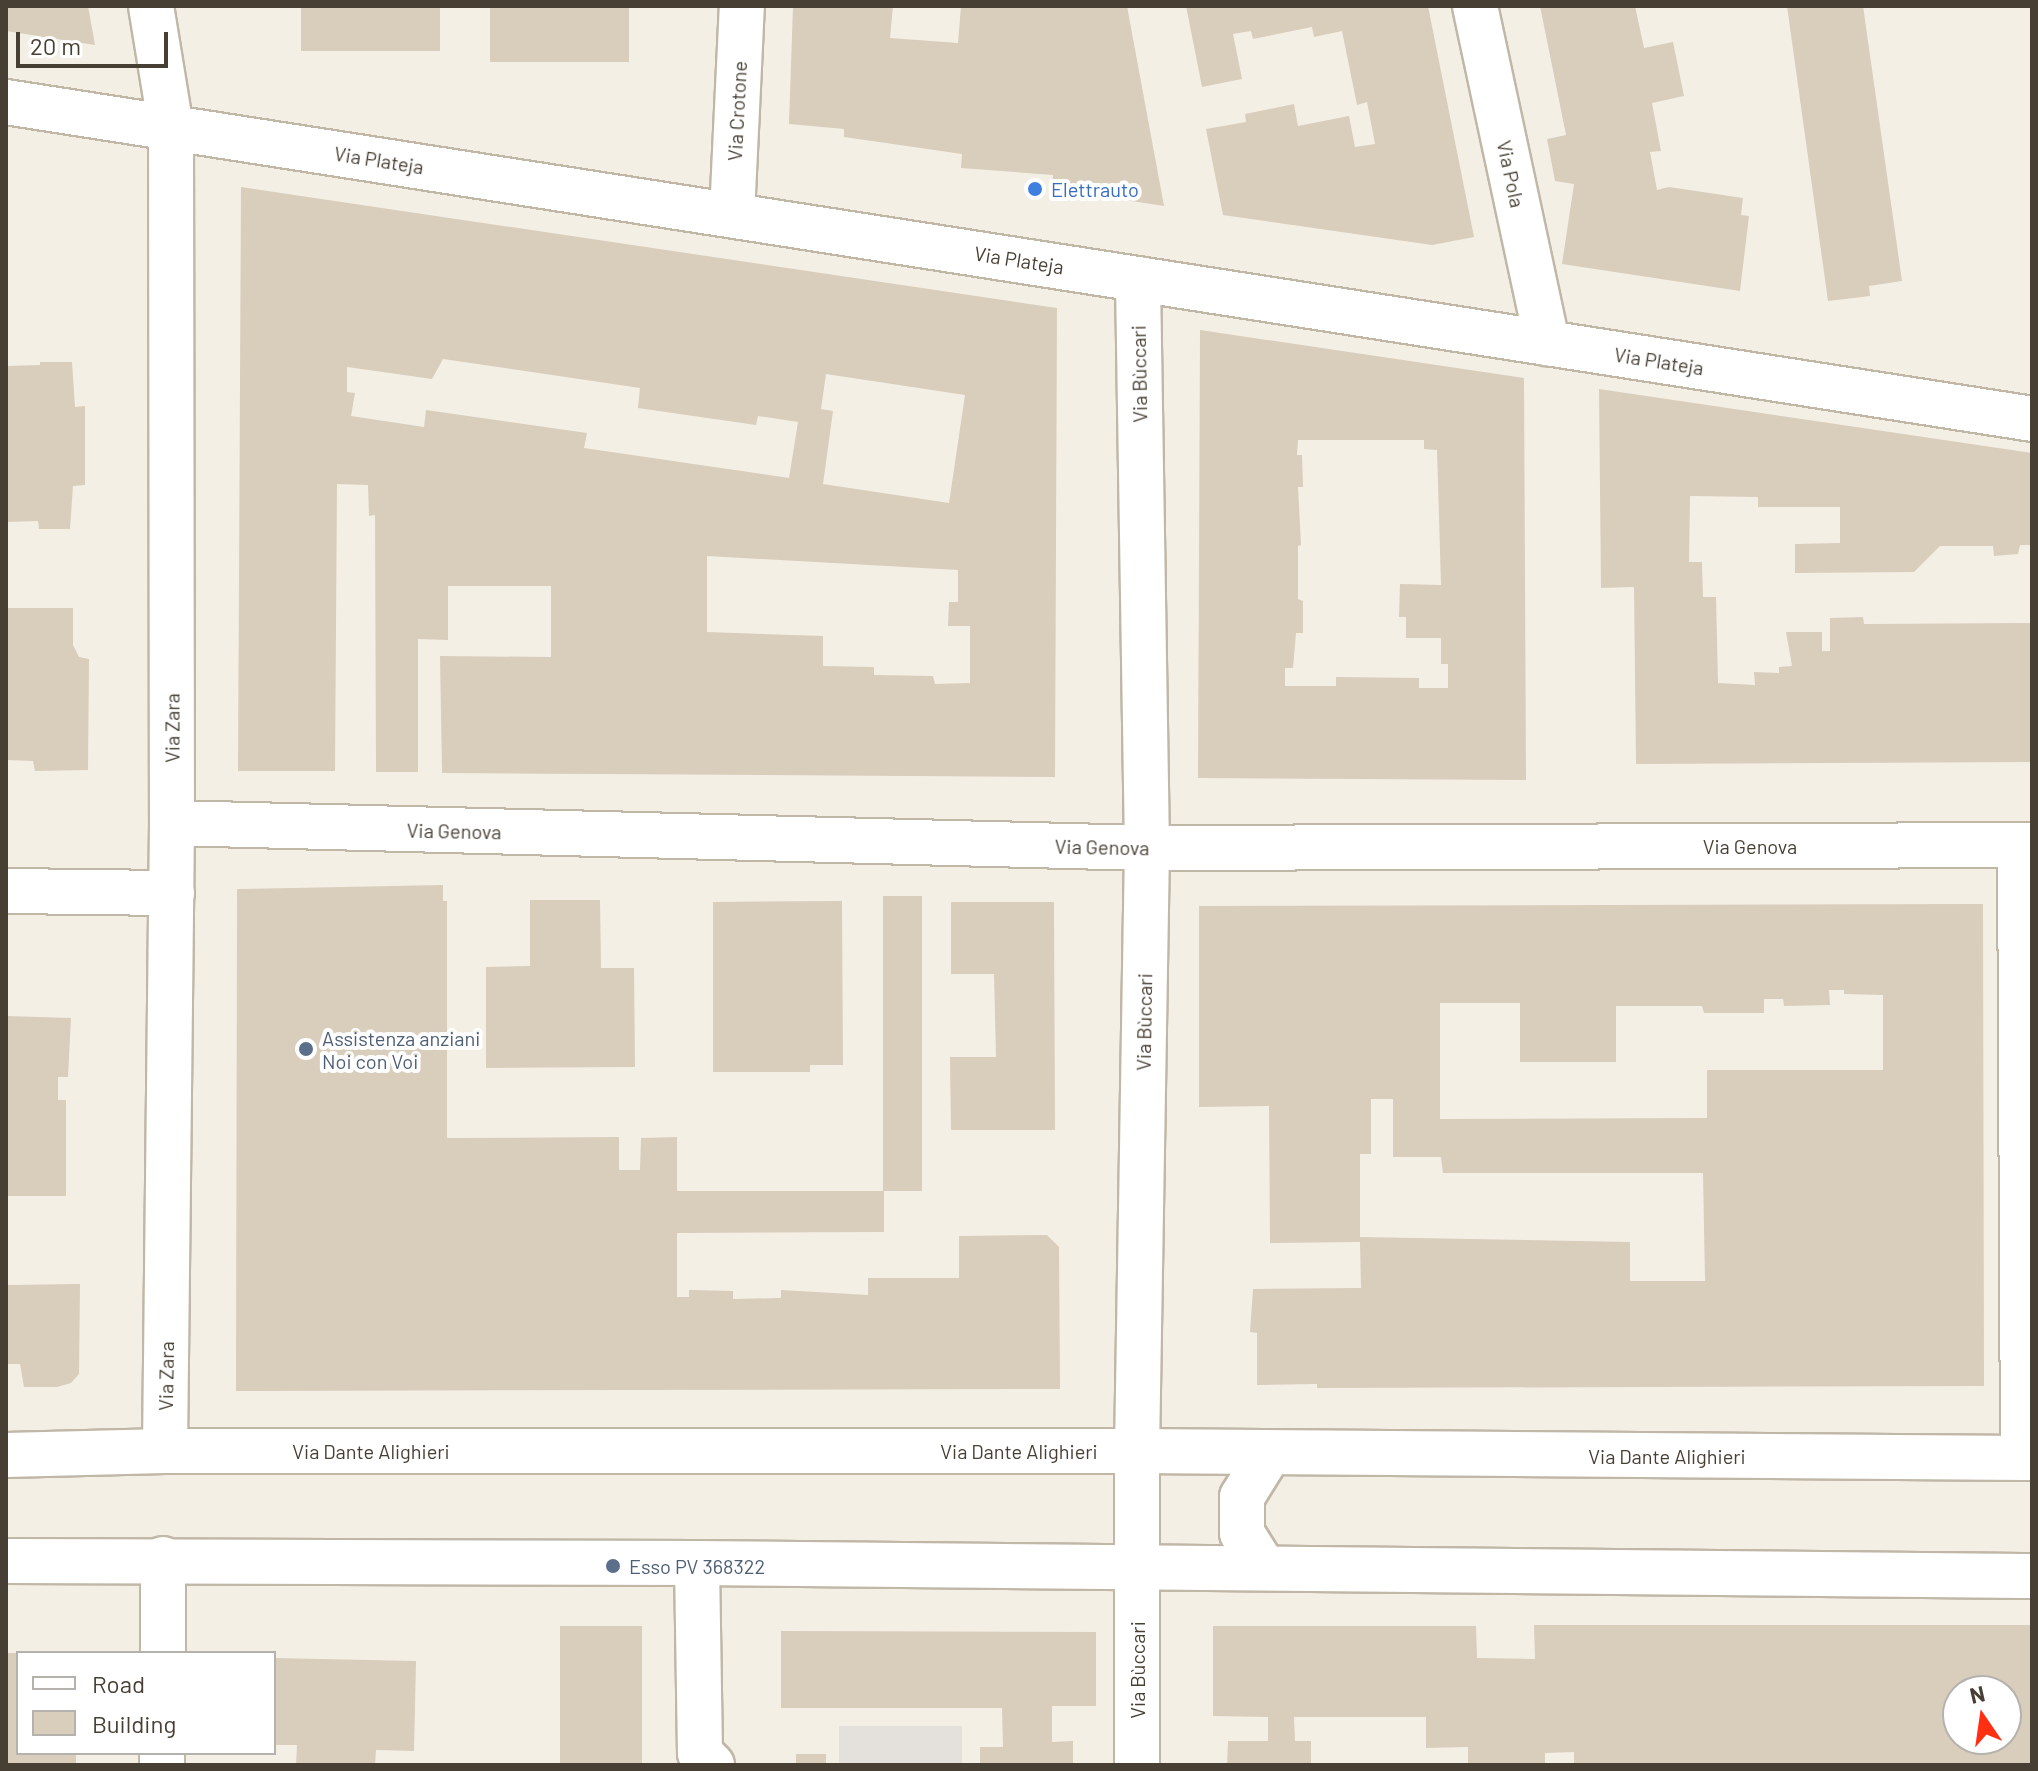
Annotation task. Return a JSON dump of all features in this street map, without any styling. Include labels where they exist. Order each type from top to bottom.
[{"type":"street","name":"Via Zara","points":[[151,6],[171,128],[172,893],[165,1451]]},
{"type":"street","name":"Via Crotone","points":[[732,215],[742,6]]},
{"type":"street","name":"Via Pola","points":[[1475,6],[1547,343]]},
{"type":"street","name":"Via Plateja","points":[[6,102],[2032,419]]},
{"type":"street","name":"Via Bùccari","points":[[1137,1765],[1137,1451],[1147,848],[1138,279]]},
{"type":"street","name":"Via Genova","points":[[172,823],[1147,848],[2026,845]]},
{"type":"street","points":[[2026,845],[2028,1458]]},
{"type":"street","points":[[6,891],[172,893]]},
{"type":"street","name":"Via Dante Alighieri","points":[[6,1455],[165,1451],[1137,1451],[1268,1455],[2028,1458]]},
{"type":"street","points":[[1264,1568],[1242,1533],[1242,1497],[1268,1455]]},
{"type":"street","points":[[6,1561],[163,1559],[2032,1576]]},
{"type":"street","points":[[163,1559],[163,1651]]},
{"type":"street","points":[[697,1563],[700,1753],[712,1765]]},
{"type":"shaded area","points":[[839,1726],[962,1726],[962,1765],[839,1765]]},
{"type":"building","points":[[6,6],[88,6],[95,45],[6,31]]},
{"type":"building","points":[[301,6],[440,6],[440,51],[301,51]]},
{"type":"building","points":[[490,6],[629,6],[629,62],[490,62]]},
{"type":"building","points":[[793,6],[893,6],[890,38],[958,43],[961,6],[1127,6],[1164,206],[1052,189],[1053,175],[961,168],[962,154],[844,137],[844,129],[789,124]]},
{"type":"building","points":[[1186,6],[1428,6],[1474,237],[1432,245],[1223,215],[1206,129],[1246,122],[1245,114],[1294,104],[1298,126],[1349,116],[1355,147],[1375,144],[1367,102],[1357,105],[1342,31],[1314,37],[1312,27],[1253,39],[1251,31],[1233,34],[1242,79],[1202,87]]},
{"type":"building","points":[[1540,6],[1635,6],[1644,48],[1673,42],[1684,96],[1652,103],[1661,151],[1650,152],[1657,190],[1669,187],[1743,198],[1741,215],[1749,216],[1740,291],[1562,264],[1574,184],[1555,181],[1547,139],[1566,135]]},
{"type":"building","points":[[1787,6],[1863,6],[1902,281],[1869,286],[1870,296],[1828,301]]},
{"type":"building","points":[[241,187],[1057,308],[1055,777],[442,773],[440,656],[551,657],[551,586],[448,586],[448,640],[418,639],[418,772],[376,772],[375,515],[369,516],[368,485],[337,484],[335,771],[238,771]],"holes":[[[443,359],[640,388],[638,408],[756,425],[758,416],[798,422],[789,478],[584,448],[587,433],[426,410],[424,427],[351,416],[355,393],[347,392],[347,367],[432,379]],[[826,374],[965,395],[949,503],[823,484],[833,411],[821,409]],[[707,556],[958,570],[958,602],[949,602],[948,626],[970,626],[970,683],[935,684],[933,676],[874,675],[874,667],[823,666],[823,636],[707,632]]]},
{"type":"building","points":[[1200,330],[1524,378],[1526,780],[1198,778]],"holes":[[[1298,440],[1424,440],[1424,449],[1437,450],[1441,585],[1400,584],[1399,617],[1406,617],[1406,638],[1441,638],[1441,664],[1448,664],[1448,688],[1419,688],[1419,678],[1336,677],[1336,686],[1285,686],[1285,668],[1293,668],[1296,633],[1303,633],[1303,601],[1298,599],[1298,546],[1301,545],[1298,487],[1303,487],[1302,455],[1297,455]]]},
{"type":"building","points":[[40,362],[72,362],[75,407],[85,406],[85,485],[73,486],[70,529],[39,529],[38,521],[6,522],[6,366],[40,365]]},
{"type":"building","points":[[1599,389],[2032,453],[2032,545],[2020,545],[2018,554],[1994,556],[1993,546],[1940,546],[1914,572],[1795,573],[1795,544],[1840,543],[1840,507],[1758,507],[1758,497],[1690,496],[1689,562],[1702,562],[1703,597],[1716,597],[1718,683],[1755,685],[1754,672],[1779,673],[1779,667],[1792,666],[1786,632],[1822,632],[1822,651],[1830,651],[1830,618],[1863,617],[1864,624],[2030,623],[2032,762],[1636,764],[1634,587],[1601,588]]},
{"type":"building","points":[[6,608],[73,608],[73,645],[79,657],[89,659],[88,770],[35,771],[33,761],[6,760]]},
{"type":"building","points":[[443,885],[443,901],[447,901],[447,1138],[619,1137],[619,1170],[640,1170],[641,1138],[677,1137],[677,1191],[884,1191],[884,1232],[677,1233],[677,1297],[689,1297],[689,1290],[733,1291],[733,1299],[781,1298],[781,1290],[868,1295],[868,1278],[959,1278],[959,1236],[1047,1235],[1059,1247],[1060,1389],[236,1391],[237,889]]},
{"type":"building","points":[[883,896],[922,896],[922,1191],[883,1191]]},
{"type":"building","points":[[530,900],[600,900],[601,968],[634,968],[635,1067],[486,1068],[486,967],[530,966]]},
{"type":"building","points":[[842,901],[843,1065],[810,1065],[810,1072],[713,1072],[713,902]]},
{"type":"building","points":[[951,902],[1054,902],[1055,1130],[951,1130],[950,1057],[996,1057],[994,974],[951,974]]},
{"type":"building","points":[[1983,904],[1984,1386],[1317,1388],[1317,1384],[1257,1385],[1257,1333],[1250,1332],[1253,1289],[1361,1288],[1360,1242],[1270,1243],[1269,1106],[1199,1107],[1199,906]],"holes":[[[1829,990],[1844,990],[1844,994],[1883,995],[1883,1070],[1707,1070],[1707,1118],[1440,1119],[1440,1003],[1520,1003],[1520,1062],[1616,1062],[1616,1006],[1702,1006],[1704,1013],[1764,1013],[1764,999],[1783,999],[1784,1006],[1830,1005]],[[1371,1099],[1393,1099],[1393,1157],[1441,1157],[1443,1173],[1703,1173],[1705,1281],[1630,1281],[1630,1242],[1360,1237],[1360,1154],[1371,1154]]]},
{"type":"building","points":[[6,1016],[71,1018],[68,1077],[58,1077],[58,1100],[66,1100],[66,1196],[6,1196]]},
{"type":"building","points":[[80,1284],[79,1374],[71,1383],[57,1387],[24,1387],[20,1364],[6,1364],[6,1285]]},
{"type":"building","points":[[1534,1625],[2032,1625],[2032,1765],[1574,1765],[1574,1752],[1545,1753],[1545,1765],[1468,1765],[1468,1747],[1426,1748],[1426,1717],[1294,1717],[1295,1741],[1311,1741],[1311,1765],[1227,1765],[1228,1741],[1268,1741],[1268,1717],[1213,1716],[1213,1626],[1476,1626],[1477,1658],[1535,1659]]},
{"type":"building","points":[[560,1626],[642,1626],[642,1765],[560,1765]]},
{"type":"building","points":[[781,1631],[1096,1632],[1096,1706],[1052,1706],[1052,1742],[1073,1741],[1073,1765],[980,1765],[980,1747],[1003,1747],[1002,1708],[781,1708]]},
{"type":"building","points":[[6,1653],[16,1653],[16,1755],[76,1755],[76,1765],[6,1765]]},
{"type":"building","points":[[276,1658],[416,1661],[414,1751],[376,1750],[375,1765],[296,1765],[297,1745],[276,1745]]},
{"type":"building","points":[[796,1754],[826,1754],[826,1765],[796,1765]]},
{"type":"place","name":"Elettrauto","points":[[1035,189]]},
{"type":"place","name":"Assistenza anziani Noi con Voi","points":[[306,1049]]},
{"type":"place","name":"Esso PV 368322","points":[[613,1566]]}]
